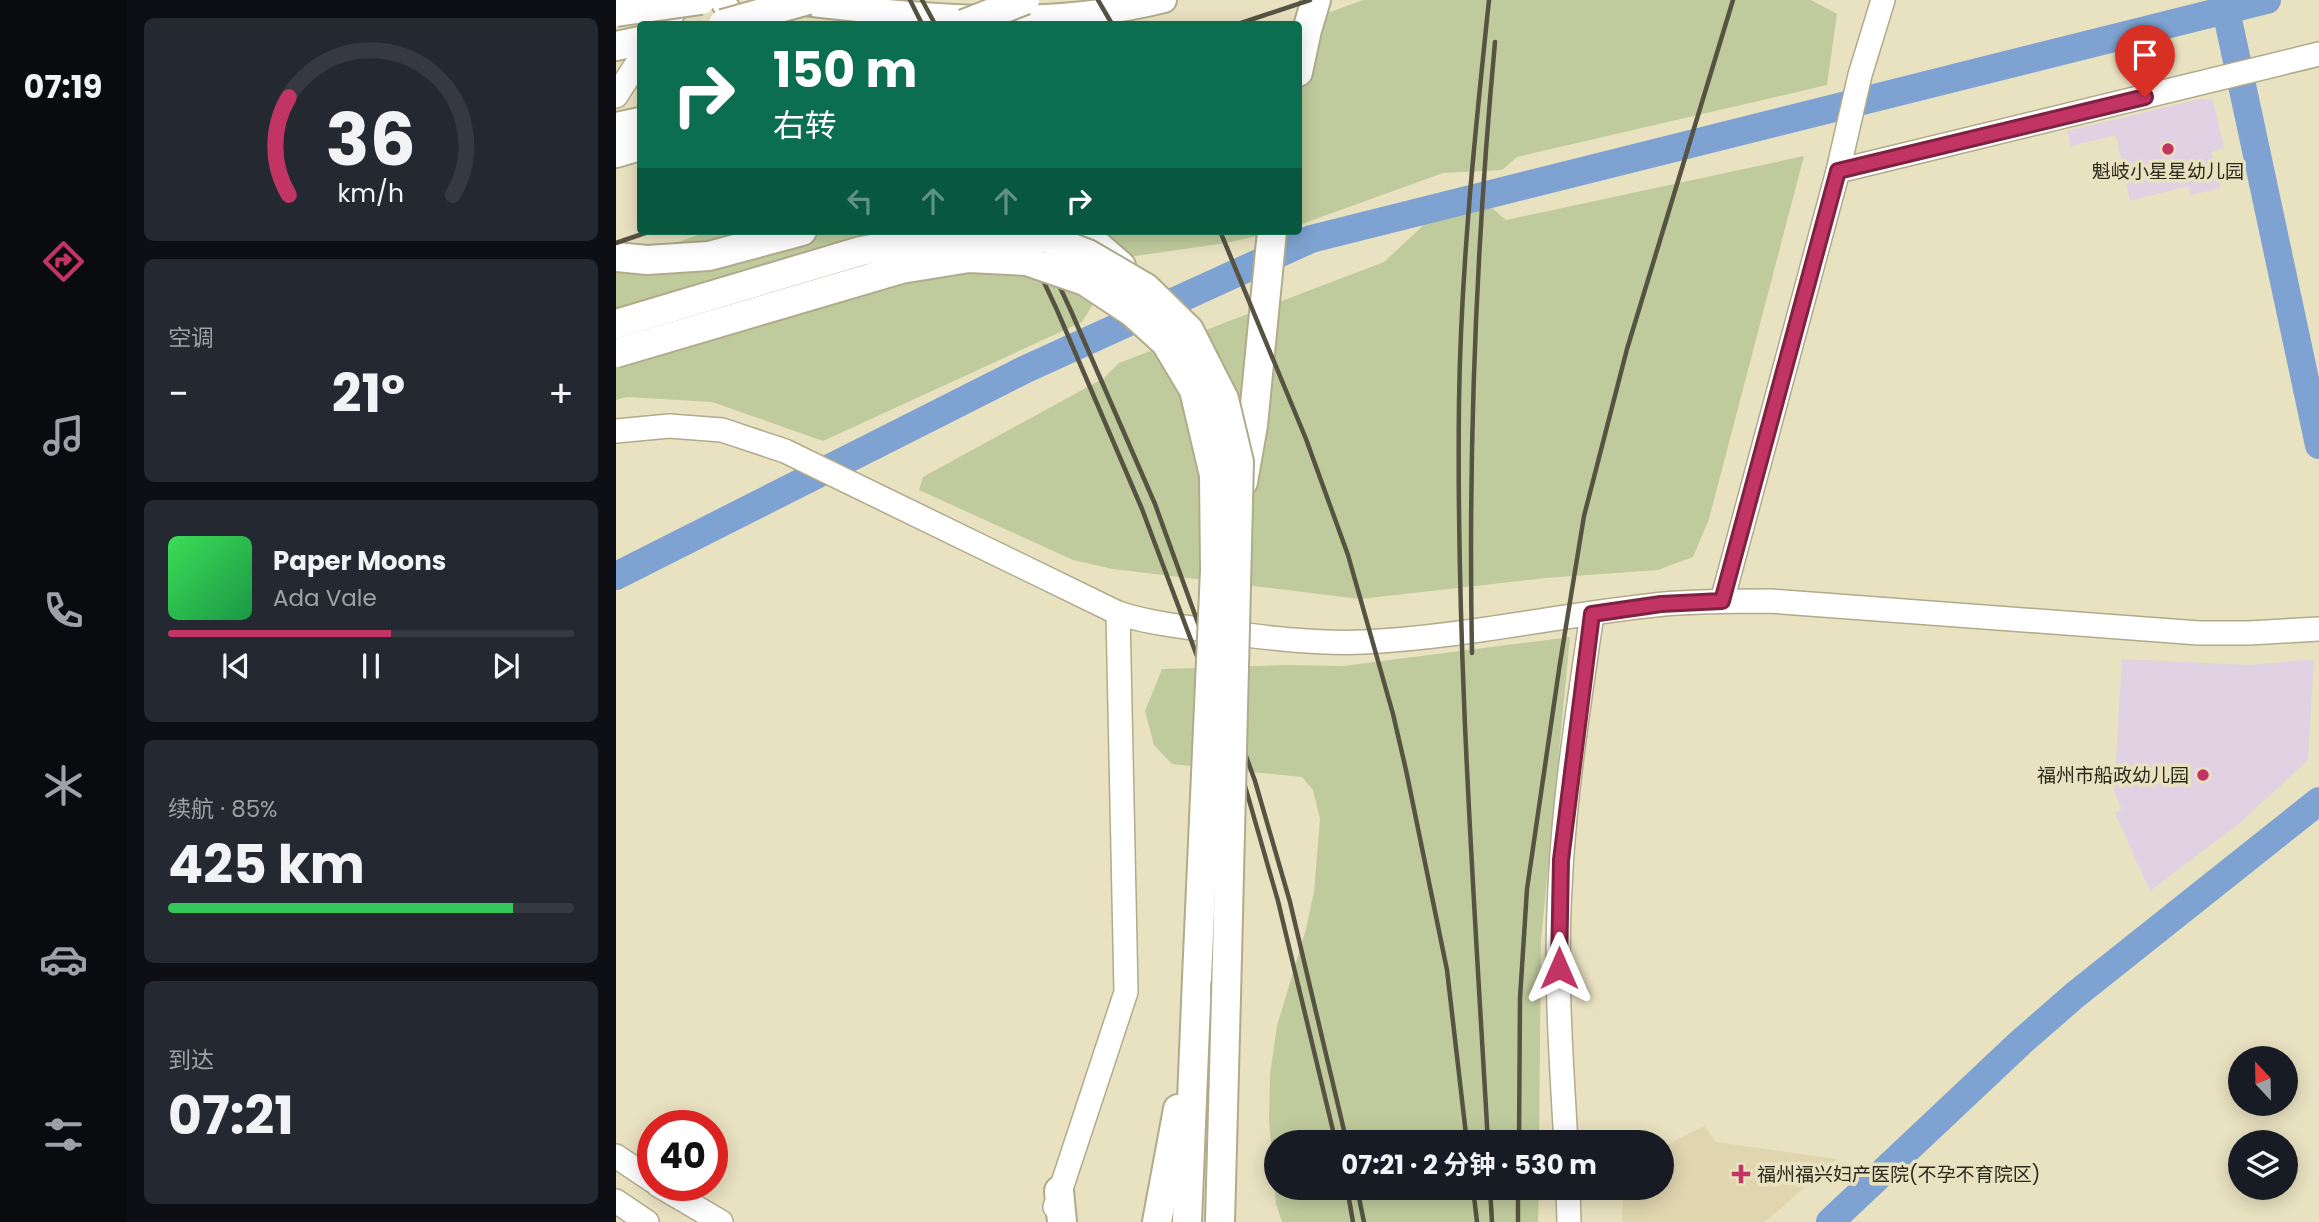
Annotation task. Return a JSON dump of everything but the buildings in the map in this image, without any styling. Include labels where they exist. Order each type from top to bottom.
[{"type":"highway","points":[[616,12],[701,0]]},
{"type":"highway","points":[[734,21],[808,0]]},
{"type":"highway","points":[[1302,56],[1316,0]]},
{"type":"highway","points":[[972,21],[1016,4]]},
{"type":"highway","points":[[985,21],[1016,4]]},
{"type":"highway","points":[[616,46],[637,42]]},
{"type":"highway","points":[[616,127],[637,124]]},
{"type":"highway","points":[[616,153],[637,147]]},
{"type":"highway","points":[[616,257],[647,260],[709,256],[787,235]]},
{"type":"highway","points":[[616,324],[862,251],[926,239],[975,235]]},
{"type":"highway","points":[[1002,235],[1046,238],[1088,254],[1146,288]]},
{"type":"highway","points":[[1086,235],[1189,330],[1224,398],[1239,462],[1220,1222]]},
{"type":"highway","points":[[1238,512],[1253,425],[1272,235]]},
{"type":"highway","points":[[616,353],[901,269],[969,258],[1027,261],[1085,281],[1132,312],[1166,344],[1194,390],[1214,475],[1215,570],[1187,1222]]},
{"type":"highway","points":[[1157,1222],[1195,1027]]},
{"type":"highway","points":[[1059,1191],[1062,1222]]},
{"type":"highway","points":[[1219,1192],[1227,1222]]},
{"type":"main road","points":[[722,0],[735,21]]},
{"type":"main road","points":[[784,0],[908,14],[973,18],[1052,17],[1164,0]]},
{"type":"main road","points":[[858,21],[908,14]]},
{"type":"main road","points":[[616,142],[637,126]]},
{"type":"street","points":[[668,21],[683,0]]},
{"type":"street","points":[[1722,601],[1838,171],[1860,75],[1884,0]]},
{"type":"street","points":[[1838,171],[2319,54]]},
{"type":"street","points":[[616,96],[637,64]]},
{"type":"street","points":[[616,431],[669,426],[722,430],[785,451],[1118,612],[1137,619],[1175,626],[1278,640],[1337,642],[1427,638],[1661,604],[1722,601],[1770,601],[2199,633],[2319,629]]},
{"type":"street","points":[[1051,1222],[1126,992],[1118,612]]},
{"type":"street","points":[[1565,1130],[1559,990],[1559,892],[1569,783],[1592,614]]},
{"type":"street","points":[[616,1156],[637,1170]]},
{"type":"street","points":[[1568,1200],[1569,1222]]},
{"type":"street","points":[[616,1201],[647,1222]]},
{"type":"street","points":[[686,1201],[721,1222]]},
{"type":"shaded area","name":"魁岐小星星幼儿园","points":[[2200,99],[2213,100],[2224,148],[2211,152],[2221,188],[2191,195],[2188,186],[2130,201],[2116,135],[2071,146],[2067,131]]},
{"type":"shaded area","name":"福州市船政幼儿园","points":[[2122,659],[2250,665],[2314,659],[2308,760],[2241,822],[2150,891],[2115,813],[2122,809],[2114,791]]},
{"type":"shaded area","name":"福州福兴妇产医院(不孕不育院区)","points":[[1704,1126],[1716,1142],[1837,1159],[1765,1222],[1622,1222],[1623,1200],[1674,1200],[1674,1141]]},
{"type":"green space","points":[[1363,0],[1811,0],[1837,14],[1827,85],[1517,157],[1502,170],[1443,173],[1302,224],[1302,23]]},
{"type":"green space","points":[[1804,156],[1709,519],[1693,557],[1658,570],[1545,578],[1360,599],[1113,569],[1073,560],[919,490],[923,477],[1104,378],[1119,363],[1384,262],[1427,222],[1492,208],[1506,220]]},
{"type":"green space","points":[[698,235],[1261,235],[1226,243],[1122,258],[1082,322],[823,441],[712,402],[627,397],[616,400],[616,263]]},
{"type":"green space","points":[[1570,637],[1541,941],[1539,1130],[1270,1130],[1270,1074],[1277,1026],[1306,929],[1314,892],[1320,819],[1313,790],[1302,777],[1172,764],[1154,745],[1145,711],[1162,669],[1343,666]]},
{"type":"green space","points":[[1276,1200],[1539,1200],[1538,1222],[1282,1222]]},
{"type":"waterway","points":[[2267,0],[2226,10],[2319,445]]},
{"type":"waterway","points":[[616,576],[1026,369],[1311,239],[2226,10]]},
{"type":"waterway","points":[[1830,1222],[2020,1043],[2075,995],[2319,801]]},
{"type":"railway","points":[[910,0],[920,21]]},
{"type":"railway","points":[[922,0],[933,21]]},
{"type":"railway","points":[[1098,0],[1110,21]]},
{"type":"railway","points":[[1247,21],[1310,0]]},
{"type":"railway","points":[[1487,1130],[1463,680],[1459,401],[1466,250],[1489,0]]},
{"type":"railway","points":[[1519,1130],[1520,998],[1527,889],[1584,516],[1627,349],[1733,0]]},
{"type":"railway","points":[[1472,653],[1471,499],[1475,347],[1495,42]]},
{"type":"railway","points":[[616,243],[639,235]]},
{"type":"railway","points":[[1022,235],[1142,509],[1243,779],[1278,901],[1333,1130]]},
{"type":"railway","points":[[1036,235],[1155,504],[1255,781],[1290,902],[1344,1130]]},
{"type":"railway","points":[[1222,235],[1306,439],[1348,555],[1393,714],[1447,970],[1465,1130]]},
{"type":"railway","points":[[1349,1200],[1353,1222]]},
{"type":"railway","points":[[1359,1200],[1364,1222]]},
{"type":"railway","points":[[1474,1200],[1477,1222]]},
{"type":"railway","points":[[1491,1200],[1492,1222]]},
{"type":"railway","points":[[1518,1200],[1518,1222]]},
{"type":"place","name":"魁岐小星星幼儿园","points":[[2168,149]]},
{"type":"place","name":"福州市船政幼儿园","points":[[2203,775]]},
{"type":"place","name":"福州福兴妇产医院(不孕不育院区)","points":[[1741,1174]]},
{"type":"route","points":[[1559,968],[1561,860],[1592,614],[1661,604],[1722,601],[1838,171],[2145,97]]}]
